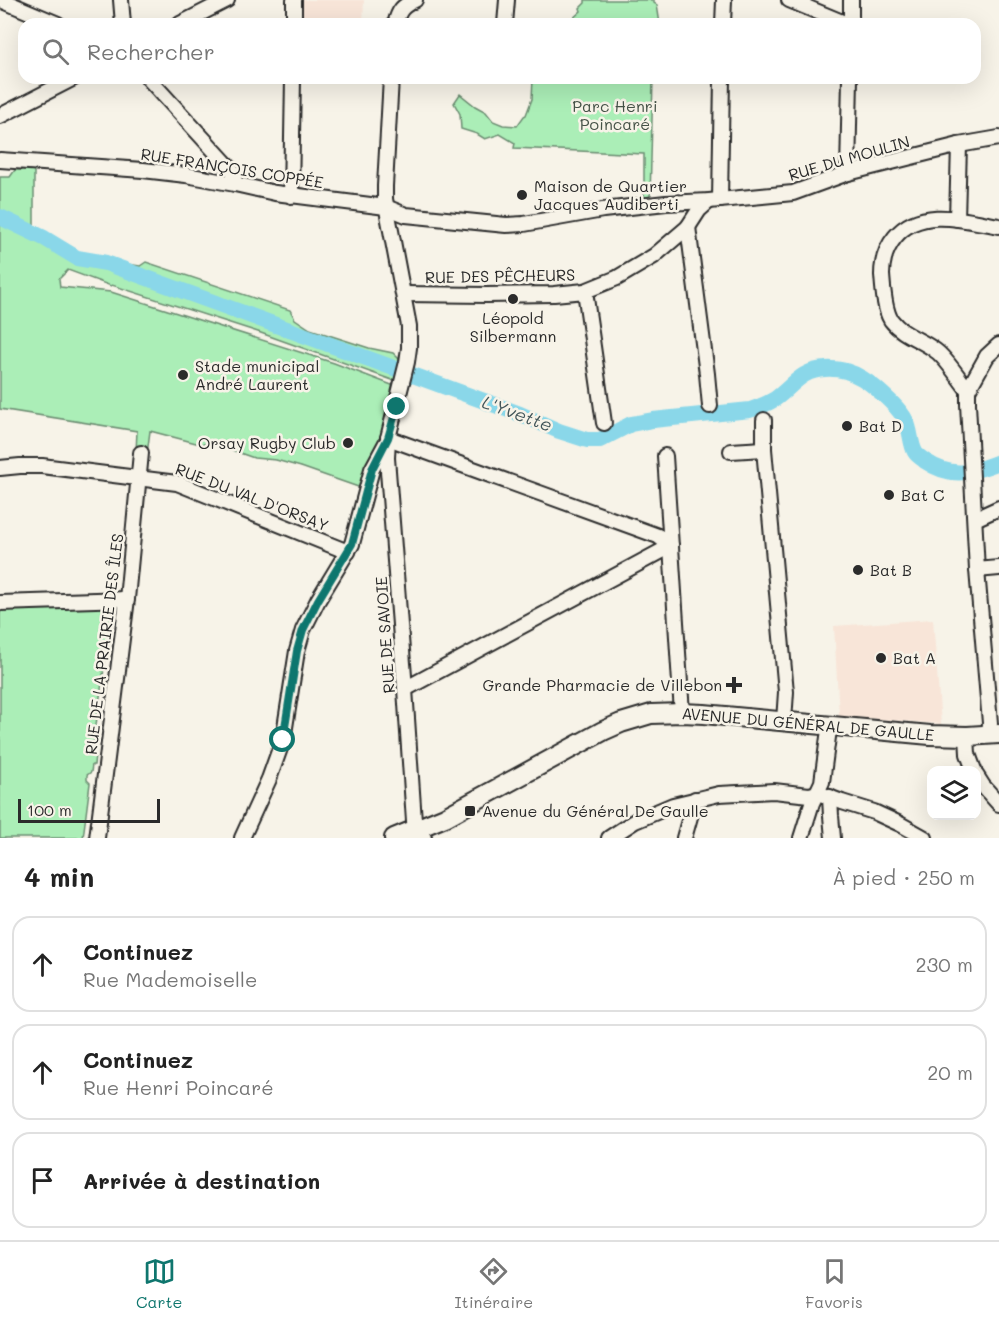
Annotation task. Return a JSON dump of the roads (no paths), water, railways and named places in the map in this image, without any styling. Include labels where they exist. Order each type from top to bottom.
[{"type":"main road","name":"AVENUE DU GÉNÉRAL DE GAULLE","points":[[394,838],[420,834],[445,817],[595,735],[621,723],[651,714],[682,713],[930,735],[994,734]]},
{"type":"street","points":[[1,0],[44,18]]},
{"type":"street","points":[[121,0],[122,18]]},
{"type":"street","points":[[192,18],[227,0]]},
{"type":"street","points":[[294,0],[294,18]]},
{"type":"street","points":[[397,12],[416,0]]},
{"type":"street","points":[[506,18],[507,0]]},
{"type":"street","points":[[723,18],[724,0]]},
{"type":"street","points":[[789,0],[834,18]]},
{"type":"street","points":[[850,18],[851,0]]},
{"type":"street","points":[[0,116],[62,84]]},
{"type":"street","points":[[153,84],[233,171],[235,184]]},
{"type":"street","points":[[291,196],[293,84]]},
{"type":"street","points":[[242,838],[269,779],[283,740],[297,651],[303,630],[318,600],[352,544],[372,469],[388,438],[407,362],[409,326],[386,207],[391,84]]},
{"type":"street","points":[[715,201],[722,84]]},
{"type":"street","points":[[848,173],[850,84]]},
{"type":"street","name":"RUE DU MOULIN","points":[[386,207],[406,214],[524,225],[603,210],[792,193],[848,173],[959,145],[999,138]]},
{"type":"street","points":[[957,219],[959,145]]},
{"type":"street","name":"RUE FRANÇOIS COPPÉE","points":[[0,160],[186,175],[291,196],[386,207]]},
{"type":"street","name":"RUE DES PÊCHEURS","points":[[404,294],[555,294],[585,291],[617,278],[654,256],[688,227],[699,210],[715,201]]},
{"type":"street","points":[[968,390],[938,352],[900,330],[889,317],[883,290],[882,262],[890,243],[900,230],[916,221],[931,218],[957,219],[999,226]]},
{"type":"street","points":[[688,227],[710,406]]},
{"type":"street","points":[[585,291],[604,423]]},
{"type":"street","points":[[994,734],[990,723],[977,570],[968,390],[987,356],[999,345]]},
{"type":"street","points":[[764,420],[764,448],[786,692],[784,721]]},
{"type":"street","points":[[388,438],[657,536],[671,546]]},
{"type":"street","name":"RUE DE SAVOIE","points":[[388,438],[387,458],[405,689],[420,834]]},
{"type":"street","points":[[731,451],[764,448]]},
{"type":"street","name":"RUE DE LA PRAIRIE DES ÎLES","points":[[97,838],[127,599],[141,453]]},
{"type":"street","points":[[665,456],[682,713]]},
{"type":"street","name":"RUE DU VAL D'ORSAY","points":[[0,468],[42,466],[177,483],[348,552]]},
{"type":"street","points":[[975,519],[999,508]]},
{"type":"street","points":[[405,689],[671,546]]},
{"type":"street","points":[[977,570],[999,568]]},
{"type":"street","points":[[0,603],[127,599]]},
{"type":"street","points":[[830,726],[822,782],[831,816],[833,838]]},
{"type":"street","points":[[967,736],[968,754],[972,766]]},
{"type":"street","points":[[981,782],[999,804]]},
{"type":"street","points":[[609,838],[635,821],[695,799],[719,794],[774,791],[824,795],[874,812],[925,838]]},
{"type":"street","points":[[801,838],[812,803],[824,795]]},
{"type":"street","points":[[684,838],[695,799]]},
{"type":"waterway","name":"L'Yvette","points":[[0,217],[44,238],[77,258],[106,263],[587,440],[600,440],[631,424],[750,410],[775,399],[810,372],[835,369],[862,378],[892,403],[906,421],[916,453],[935,467],[962,472],[999,462]]},
{"type":"place","name":"Maison de Quartier Jacques Audiberti","points":[[522,195]]},
{"type":"place","name":"Léopold Silbermann","points":[[513,299]]},
{"type":"place","name":"Stade municipal André Laurent","points":[[183,375]]},
{"type":"place","name":"Bat D","points":[[847,426]]},
{"type":"place","name":"Orsay Rugby Club","points":[[348,443]]},
{"type":"place","name":"Bat C","points":[[889,495]]},
{"type":"place","name":"Bat B","points":[[858,570]]},
{"type":"place","name":"Bat A","points":[[881,658]]},
{"type":"place","name":"Grande Pharmacie de Villebon","points":[[734,685]]},
{"type":"place","name":"Avenue du Général De Gaulle","points":[[470,811]]},
{"type":"park label","name":"Parc Henri Poincaré","points":[[615,115]]}]
